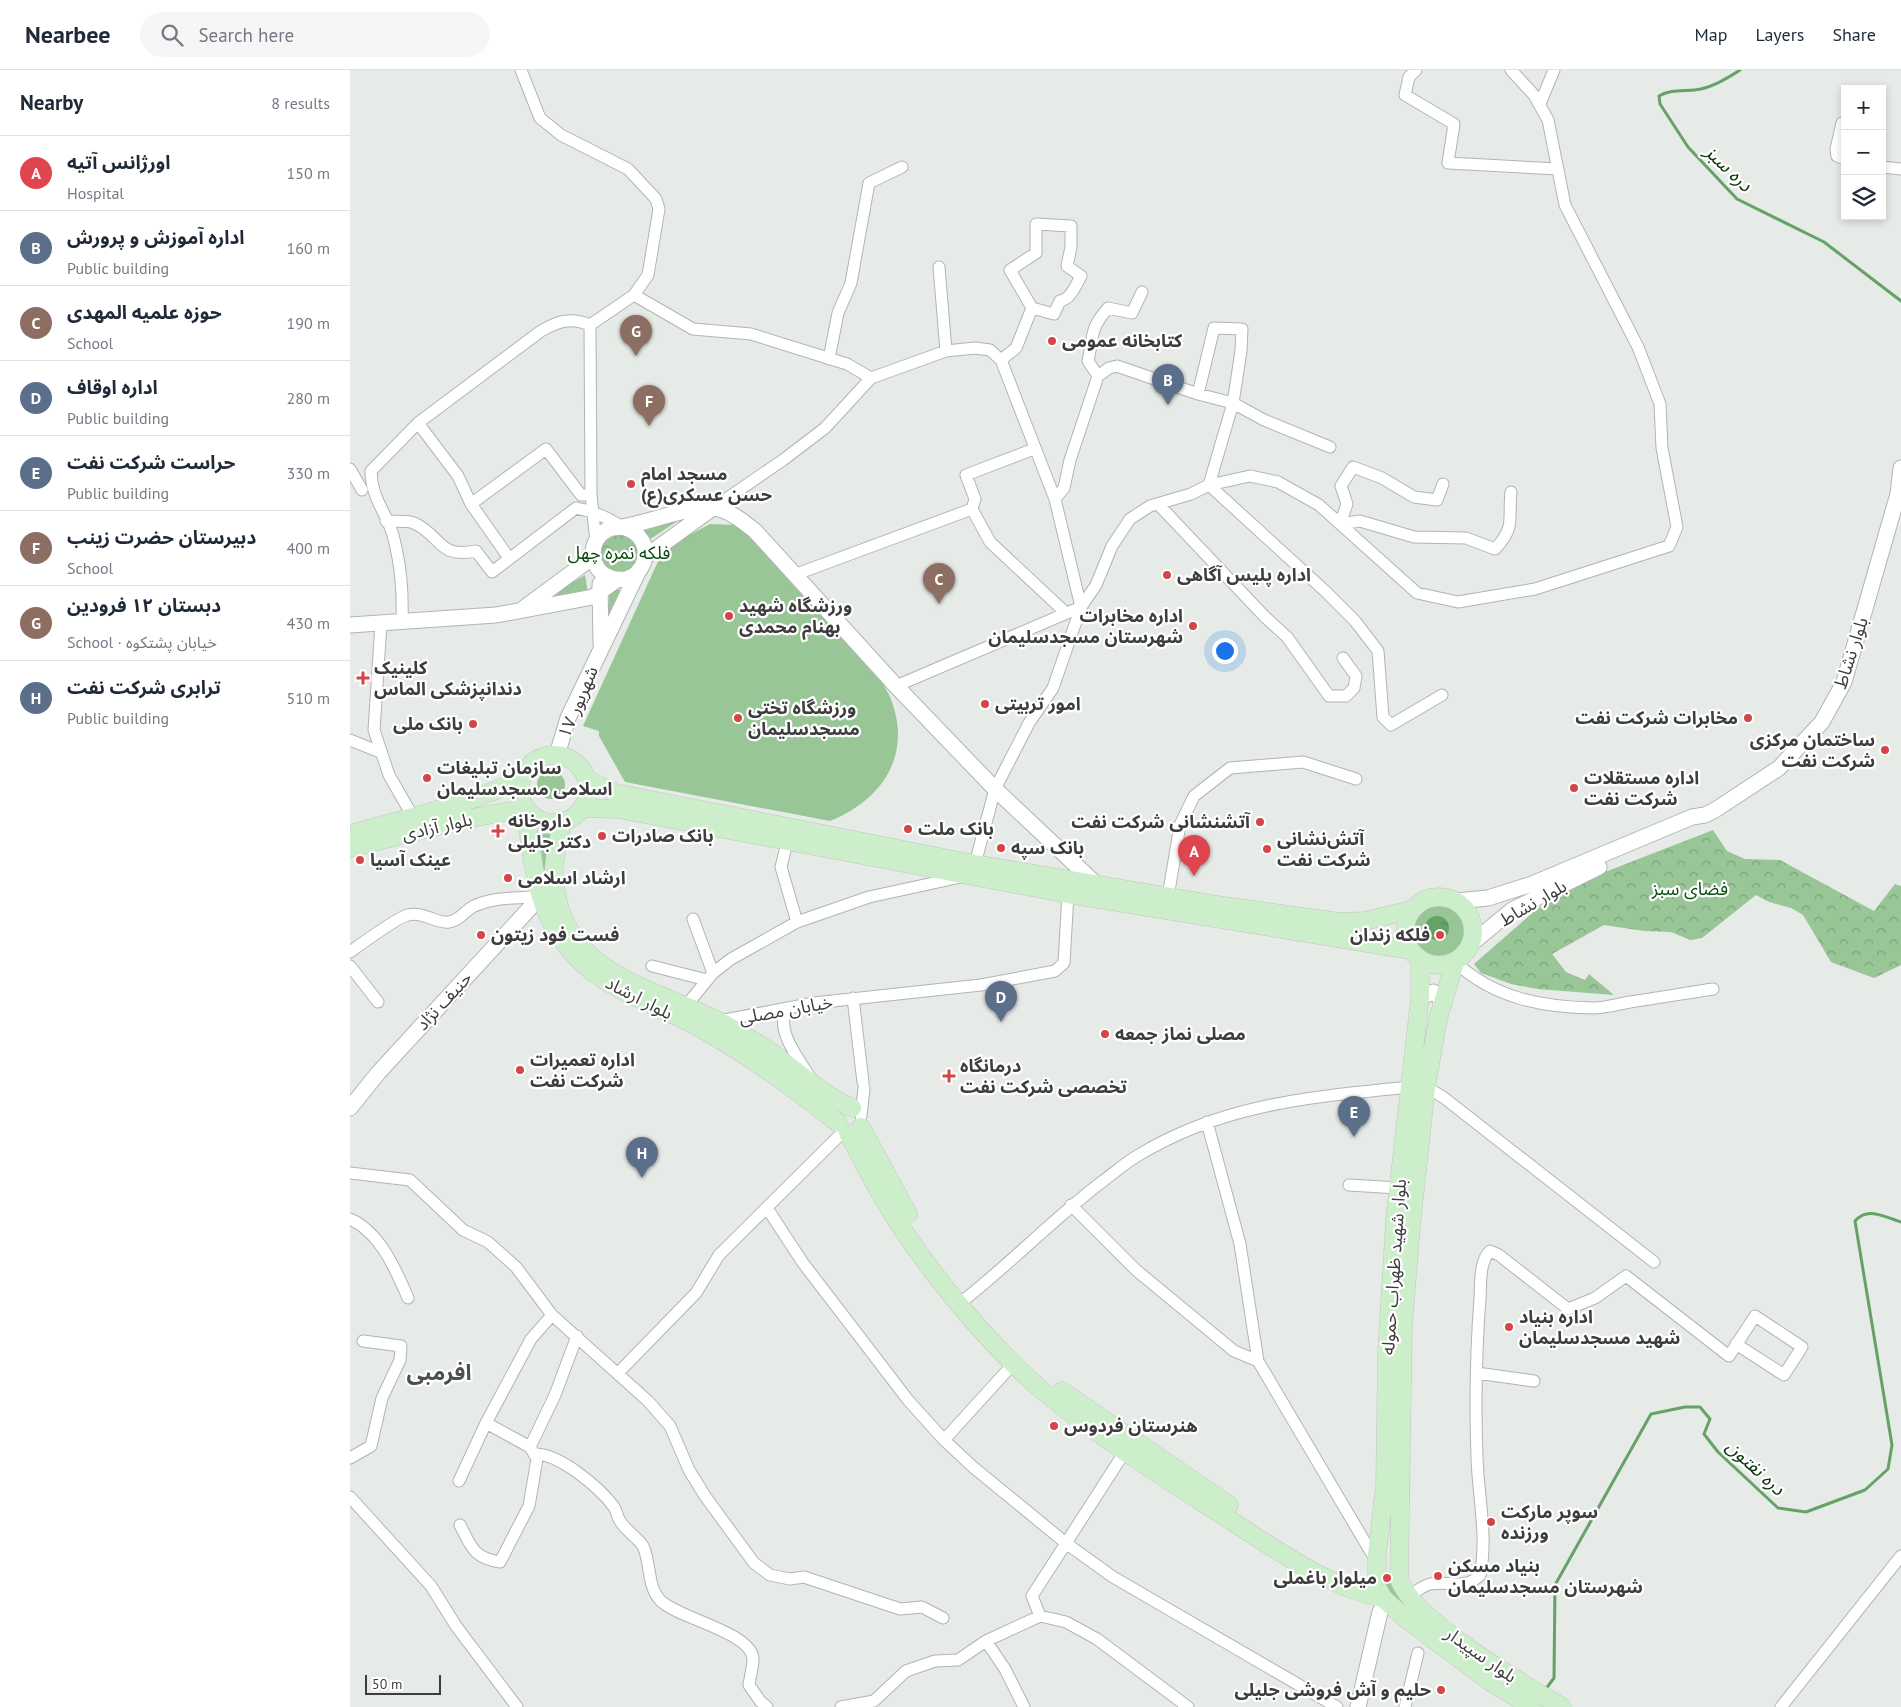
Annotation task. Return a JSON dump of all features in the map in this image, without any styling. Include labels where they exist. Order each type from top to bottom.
[{"type":"main road","name":"بلوار نشاط","points":[[1471,944],[1512,910],[1593,869],[1679,833],[1700,822],[1705,816],[1779,768],[1822,722],[1844,682],[1900,492],[1901,468]]},
{"type":"main road","points":[[350,625],[402,623],[496,615],[586,598],[618,579],[625,578],[713,508]]},
{"type":"main road","points":[[600,649],[602,590],[595,562],[596,542],[606,530],[651,518],[713,508],[741,519],[755,531],[896,686],[996,790],[1097,885]]},
{"type":"main road","points":[[622,527],[630,529],[643,540],[642,564]]},
{"type":"main road","points":[[595,562],[603,574],[618,579]]},
{"type":"main road","points":[[522,609],[595,562]]},
{"type":"main road","name":"۱۷ شهریور","points":[[557,755],[568,718],[642,564]]},
{"type":"main road","points":[[586,598],[602,625]]},
{"type":"main road","points":[[583,808],[618,809],[788,840],[972,869],[1097,885],[1339,922],[1365,921],[1411,910],[1423,900],[1431,897],[1446,897],[1456,901],[1470,914],[1474,928],[1471,944],[1467,951],[1456,962],[1438,965],[1415,955],[1363,943],[1068,894],[972,869],[616,793],[588,780],[576,762],[557,755],[545,756],[535,760],[526,769],[519,789],[525,808],[541,821],[562,823],[570,820],[583,808],[588,794],[588,780]]},
{"type":"main road","name":"بلوار آزادی","points":[[350,834],[494,792],[521,779]]},
{"type":"main road","name":"بلوار آزادی","points":[[350,848],[462,820],[525,808]]},
{"type":"main road","name":"بلوار ارشاد","points":[[525,808],[541,896],[554,928],[585,967],[606,983],[708,1021],[770,1051],[816,1087],[851,1123]]},
{"type":"main road","name":"بلوار نشاط","points":[[1456,901],[1488,898],[1532,884],[1692,817],[1705,816]]},
{"type":"main road","name":"بلوار ارشاد","points":[[562,823],[554,868],[554,884],[560,909],[576,941],[608,970],[685,1007],[708,1021],[779,1078],[851,1123]]},
{"type":"main road","name":"حنیف نژاد","points":[[350,1108],[379,1072],[541,896]]},
{"type":"main road","points":[[1411,910],[1404,934],[1415,955]]},
{"type":"main road","points":[[1363,943],[1374,933],[1374,929],[1365,921]]},
{"type":"main road","name":"بلوار شهید ظهراب حموله","points":[[1398,1564],[1402,1493],[1403,1326],[1411,1226],[1418,1087],[1420,1004],[1415,955]]},
{"type":"main road","name":"بلوار شهید ظهراب حموله","points":[[1376,1575],[1385,1485],[1387,1351],[1398,1188],[1418,1087],[1456,962]]},
{"type":"main road","points":[[1420,1004],[1424,996],[1433,992],[1438,995],[1443,1005]]},
{"type":"main road","points":[[851,1123],[963,1301],[1014,1363],[1048,1395],[1124,1453],[1327,1578],[1360,1594],[1388,1602]]},
{"type":"main road","points":[[963,1301],[1056,1387],[1131,1440],[1278,1536],[1349,1577],[1359,1580],[1376,1575],[1383,1567],[1392,1567],[1398,1564]]},
{"type":"main road","points":[[1377,1555],[1398,1564]]},
{"type":"main road","points":[[1398,1564],[1402,1586],[1408,1596]]},
{"type":"main road","points":[[1376,1575],[1377,1587],[1388,1602]]},
{"type":"main road","name":"بلوار سپیدار","points":[[1408,1596],[1532,1707]]},
{"type":"main road","points":[[1358,1707],[1380,1612],[1388,1602]]},
{"type":"main road","name":"بلوار سپیدار","points":[[1388,1602],[1463,1662],[1507,1684],[1562,1707]]},
{"type":"street","points":[[521,70],[540,118],[561,135],[628,169],[656,199],[659,209],[648,275],[634,294],[590,325]]},
{"type":"street","points":[[1416,70],[1409,77],[1405,95],[1454,124],[1448,163],[1558,169]]},
{"type":"street","points":[[685,1007],[710,976],[731,959],[798,922],[869,897],[972,869],[996,790],[1029,723],[1053,688],[1081,607],[1096,585],[1112,546],[1130,519],[1158,504],[1191,494],[1209,485],[1250,476],[1278,482],[1319,505],[1417,593],[1458,602],[1535,589],[1669,546],[1677,527],[1662,448],[1660,404],[1638,347],[1565,205],[1548,120],[1534,95],[1511,70]]},
{"type":"street","points":[[1540,104],[1554,70]]},
{"type":"street","points":[[1841,127],[1836,149],[1837,156],[1841,158]]},
{"type":"street","points":[[829,358],[838,314],[851,283],[869,183],[902,167]]},
{"type":"street","points":[[1886,167],[1901,168]]},
{"type":"street","points":[[1036,224],[1072,226],[1068,266],[1081,276],[1072,292],[1065,300],[1060,301],[1054,314],[1032,308],[1010,270],[1036,252],[1036,224]]},
{"type":"street","points":[[939,267],[946,351]]},
{"type":"street","points":[[1098,376],[1088,362],[1093,339],[1091,332],[1096,322],[1108,308],[1132,313],[1142,292]]},
{"type":"street","points":[[634,294],[693,329],[751,334],[847,364],[871,378]]},
{"type":"street","points":[[1001,360],[1016,348],[1032,308]]},
{"type":"street","points":[[367,488],[371,471],[418,423],[557,322],[577,320],[590,325]]},
{"type":"street","points":[[590,325],[590,495],[596,542]]},
{"type":"street","points":[[1198,394],[1214,328],[1242,329],[1241,351],[1233,403],[1209,485]]},
{"type":"street","points":[[713,508],[783,460],[825,428],[871,378],[946,351],[975,348],[990,350],[1001,360],[1055,499],[1081,607]]},
{"type":"street","points":[[1055,499],[1064,488],[1070,460],[1098,376],[1109,368],[1118,366],[1198,394],[1233,403],[1264,420],[1330,447]]},
{"type":"street","points":[[418,423],[458,476],[471,504],[509,558]]},
{"type":"street","points":[[471,504],[546,449],[581,495],[590,495]]},
{"type":"street","points":[[1034,449],[966,475],[975,499],[972,509],[990,542],[1066,612]]},
{"type":"street","points":[[1340,524],[1346,504],[1341,486],[1353,468],[1382,478],[1414,496],[1437,500],[1443,484]]},
{"type":"street","points":[[350,469],[367,488],[392,534],[403,582],[402,623]]},
{"type":"street","points":[[1209,485],[1325,591],[1354,621],[1378,651],[1383,717],[1391,725],[1442,695]]},
{"type":"street","points":[[350,494],[367,488]]},
{"type":"street","points":[[1340,524],[1360,521],[1414,537],[1466,538],[1495,549],[1507,537],[1510,524],[1511,492]]},
{"type":"street","points":[[1158,504],[1264,617],[1287,637],[1329,696],[1346,696],[1354,688],[1356,676],[1343,658]]},
{"type":"street","points":[[386,521],[414,523],[452,553],[476,552],[492,572],[576,508],[592,511],[622,527]]},
{"type":"street","points":[[794,575],[972,509]]},
{"type":"street","points":[[896,686],[1081,607]]},
{"type":"street","points":[[381,624],[374,730],[389,775],[413,817]]},
{"type":"street","points":[[350,740],[380,752]]},
{"type":"street","points":[[1168,897],[1180,825],[1194,796],[1230,768],[1303,762],[1356,779]]},
{"type":"street","points":[[788,840],[781,867],[798,922]]},
{"type":"street","name":"خیابان مصلی","points":[[708,1021],[853,998],[981,985],[1055,971],[1064,963],[1068,894]]},
{"type":"street","points":[[350,952],[408,915],[428,916],[446,923],[459,919],[472,907],[489,901],[510,897],[541,896]]},
{"type":"street","points":[[693,919],[710,976]]},
{"type":"street","points":[[1456,962],[1472,977],[1490,988],[1523,1000],[1562,1005],[1594,1008],[1713,989]]},
{"type":"street","points":[[350,966],[378,1002]]},
{"type":"street","points":[[652,966],[710,976]]},
{"type":"street","points":[[618,1373],[696,1293],[719,1255],[851,1123],[864,1085],[853,998]]},
{"type":"street","points":[[788,1008],[783,1015],[783,1024],[787,1038],[816,1087]]},
{"type":"street","points":[[963,1301],[1071,1205],[1137,1156],[1208,1122],[1255,1107],[1302,1098],[1418,1087],[1443,1096],[1654,1262]]},
{"type":"street","points":[[1208,1122],[1240,1244],[1258,1362],[1372,1554],[1377,1555]]},
{"type":"street","points":[[350,1173],[410,1180],[463,1230],[488,1242],[516,1267],[552,1315],[648,1401],[670,1426],[688,1470],[754,1563],[770,1575],[790,1579],[804,1577],[900,1609],[922,1608],[943,1618]]},
{"type":"street","points":[[1349,1185],[1398,1188]]},
{"type":"street","points":[[1071,1205],[1136,1270],[1234,1351],[1258,1362]]},
{"type":"street","points":[[767,1208],[803,1263],[908,1400],[944,1440],[1067,1544],[1113,1577],[1337,1707]]},
{"type":"street","points":[[350,1219],[360,1224],[386,1253],[408,1298]]},
{"type":"street","points":[[1408,1596],[1429,1584],[1463,1585],[1474,1581],[1480,1575],[1482,1516],[1477,1459],[1477,1373],[1482,1269],[1485,1256],[1490,1251],[1499,1255],[1568,1309],[1595,1298],[1626,1276],[1729,1356],[1736,1344],[1755,1316],[1802,1347],[1784,1375],[1736,1344]]},
{"type":"street","points":[[459,1481],[486,1423],[531,1339],[552,1315]]},
{"type":"street","points":[[532,1451],[577,1336]]},
{"type":"street","points":[[350,1458],[371,1446],[382,1398],[400,1360],[401,1346],[363,1342]]},
{"type":"street","points":[[944,1440],[1014,1363]]},
{"type":"street","points":[[1477,1373],[1534,1381]]},
{"type":"street","points":[[486,1423],[532,1451],[544,1454],[574,1470],[599,1490],[615,1509],[620,1522],[642,1545],[649,1562],[652,1583],[659,1599],[672,1609],[704,1621],[748,1647],[753,1658],[749,1685],[760,1701],[767,1707]]},
{"type":"street","points":[[460,1525],[473,1549],[484,1559],[500,1562],[529,1506],[537,1459],[532,1451]]},
{"type":"street","points":[[1040,1616],[1032,1596],[1124,1453]]},
{"type":"street","points":[[350,1497],[431,1586],[456,1626],[517,1707]]},
{"type":"street","points":[[1781,1707],[1901,1556]]},
{"type":"street","points":[[841,1707],[874,1701],[906,1671],[922,1664],[958,1660],[986,1641],[1040,1616],[1066,1622],[1097,1639],[1188,1707]]},
{"type":"street","points":[[986,1641],[1005,1669],[1024,1707]]},
{"type":"street","points":[[1405,1707],[1418,1653]]},
{"type":"green space","points":[[682,518],[649,540],[641,526]]},
{"type":"green space","name":"ورزشگاه شهید بهنام محمدی","points":[[710,524],[737,525],[749,532],[877,674],[892,701],[897,725],[898,744],[894,761],[876,790],[863,803],[830,821],[625,782],[599,736],[599,731],[583,726],[660,557],[682,539]]},
{"type":"green space","name":"فلکه نمره چهل","points":[[619,531],[638,541],[640,562],[623,575],[603,568],[599,553],[602,542]]},
{"type":"green space","points":[[585,575],[588,593],[551,599],[550,595]]},
{"type":"green space","points":[[610,588],[624,591],[610,619],[607,618]]},
{"type":"green space","points":[[551,771],[561,775],[565,785],[561,795],[551,799],[541,795],[537,785],[541,775]]},
{"type":"green space","name":"فضای سبز","points":[[1713,830],[1727,851],[1745,859],[1780,860],[1874,911],[1895,884],[1901,886],[1901,965],[1874,978],[1831,962],[1803,915],[1791,908],[1769,902],[1756,895],[1702,938],[1690,940],[1671,932],[1644,931],[1604,925],[1552,954],[1566,972],[1585,980],[1589,974],[1614,995],[1538,989],[1511,984],[1481,973],[1474,964],[1538,908],[1587,879]]},
{"type":"green space","points":[[553,833],[548,873],[544,874],[539,834]]},
{"type":"green space","points":[[1438,902],[1449,904],[1458,910],[1464,919],[1466,930],[1464,941],[1458,950],[1449,956],[1438,958],[1427,956],[1418,950],[1412,941],[1410,930],[1412,919],[1418,910],[1427,904]]},
{"type":"green space","points":[[1391,1581],[1427,1626],[1386,1595],[1385,1584]]},
{"type":"water","points":[[1437,916],[1446,919],[1449,928],[1446,937],[1437,940],[1428,937],[1425,928],[1428,919]]},
{"type":"waterway","name":"دره سبز","points":[[1740,70],[1706,88],[1674,91],[1659,96],[1660,104],[1688,147],[1737,199],[1824,242],[1901,301]]},
{"type":"waterway","name":"دره نفتون","points":[[1545,1690],[1554,1678],[1555,1585],[1651,1414],[1685,1407],[1700,1407],[1710,1419],[1704,1434],[1718,1452],[1778,1508],[1806,1512],[1865,1490],[1888,1469],[1892,1445],[1855,1221],[1865,1214],[1871,1213],[1901,1222]]},
{"type":"place","name":"کتابخانه عمومی","points":[[1052,341]]},
{"type":"place","name":"دبستان ۱۲ فرودین","points":[[636,356]]},
{"type":"place","name":"اداره آموزش و پرورش","points":[[1168,405]]},
{"type":"place","name":"دبیرستان حضرت زینب","points":[[649,426]]},
{"type":"place","name":"مسجد امام حسن عسکری(ع)","points":[[631,484]]},
{"type":"place","name":"اداره پلیس آگاهی","points":[[1167,575]]},
{"type":"place","name":"حوزه علمیه المهدی","points":[[939,604]]},
{"type":"place","name":"ورزشگاه شهید بهنام محمدی","points":[[729,616]]},
{"type":"place","name":"اداره مخابرات شهرستان مسجدسلیمان","points":[[1193,626]]},
{"type":"place","name":"کلینیک دندانپزشکی الماس","points":[[363,678]]},
{"type":"place","name":"امور تربیتی","points":[[985,704]]},
{"type":"place","name":"ورزشگاه تختی مسجدسلیمان","points":[[738,718]]},
{"type":"place","name":"مخابرات شرکت نفت","points":[[1748,718]]},
{"type":"place","name":"بانک ملی","points":[[473,724]]},
{"type":"place","name":"ساختمان مرکزی شرکت نفت","points":[[1885,750]]},
{"type":"place","name":"سازمان تبلیغات اسلامی مسجدسلیمان","points":[[427,778]]},
{"type":"place","name":"اداره مستقلات شرکت نفت","points":[[1574,788]]},
{"type":"place","name":"آتشنشانی شرکت نفت","points":[[1260,822]]},
{"type":"place","name":"بانک ملت","points":[[908,829]]},
{"type":"place","name":"داروخانه دکتر جلیلی","points":[[498,831]]},
{"type":"place","name":"بانک صادرات","points":[[602,836]]},
{"type":"place","name":"بانک سپه","points":[[1001,848]]},
{"type":"place","name":"آتش‌نشانی شرکت نفت","points":[[1267,849]]},
{"type":"place","name":"عینک آسیا","points":[[360,860]]},
{"type":"place","name":"اورژانس آتیه","points":[[1194,876]]},
{"type":"place","name":"ارشاد اسلامی","points":[[508,878]]},
{"type":"place","name":"فست فود زیتون","points":[[481,935]]},
{"type":"place","name":"فلکه زندان","points":[[1440,935]]},
{"type":"place","name":"اداره اوقاف","points":[[1001,1022]]},
{"type":"place","name":"مصلی نماز جمعه","points":[[1105,1034]]},
{"type":"place","name":"اداره تعمیرات شرکت نفت","points":[[520,1070]]},
{"type":"place","name":"درمانگاه تخصصی شرکت نفت","points":[[949,1076]]},
{"type":"place","name":"حراست شرکت نفت","points":[[1354,1137]]},
{"type":"place","name":"ترابری شرکت نفت","points":[[642,1178]]},
{"type":"place","name":"اداره بنیاد شهید مسجدسلیمان","points":[[1509,1327]]},
{"type":"place","name":"هنرستان فردوس","points":[[1054,1426]]},
{"type":"place","name":"سوپر مارکت ورزنده","points":[[1491,1522]]},
{"type":"place","name":"بنیاد مسکن شهرستان مسجدسلیمان","points":[[1438,1576]]},
{"type":"place","name":"میلوار باغملی","points":[[1387,1578]]},
{"type":"place","name":"حلیم و آش فروشی جلیلی","points":[[1441,1690]]},
{"type":"district","name":"افرمبی","points":[[439,1372]]}]
